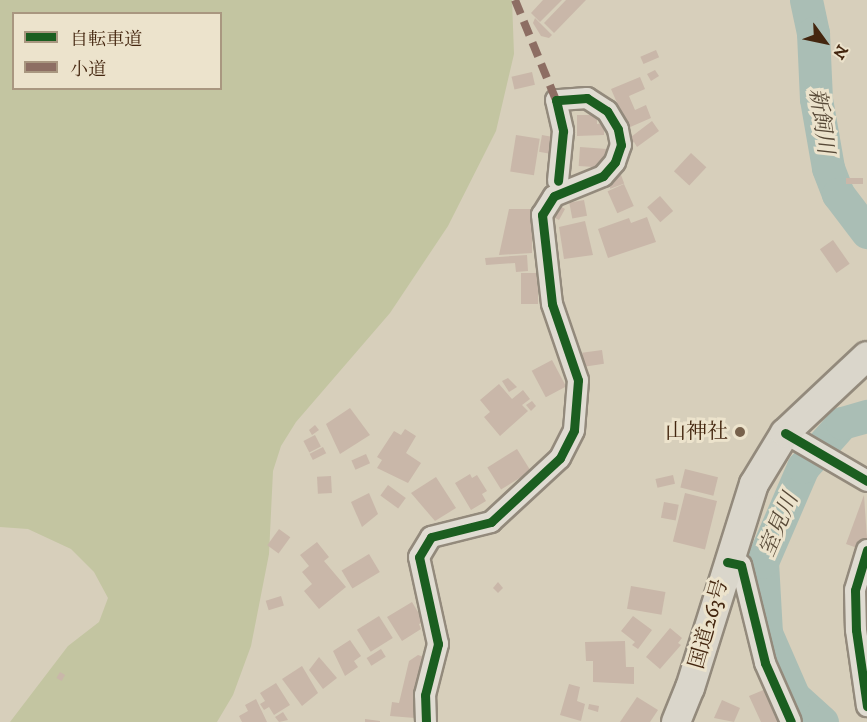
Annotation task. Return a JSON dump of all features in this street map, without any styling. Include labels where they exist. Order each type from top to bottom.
[{"type":"highway","name":"国道263号","points":[[676,722],[690,688],[727,562],[754,484],[785,433],[867,356]]},
{"type":"street","points":[[426,722],[425,695],[438,644],[419,557],[431,537],[491,522],[560,458],[574,430],[578,380],[552,304],[542,215],[554,196],[603,176],[615,162],[621,145],[618,129],[607,111],[587,98],[556,100],[563,131],[558,181]]},
{"type":"street","points":[[785,433],[860,477]]},
{"type":"street","points":[[867,550],[855,590],[856,630],[867,706]]},
{"type":"street","points":[[727,562],[741,565],[765,663],[791,722]]},
{"type":"green space","points":[[0,0],[512,0],[514,54],[496,131],[448,226],[390,313],[296,422],[281,446],[273,471],[269,554],[251,646],[233,695],[217,722],[10,722],[68,646],[99,622],[108,598],[94,572],[71,549],[28,529],[0,527]]},
{"type":"building","points":[[543,0],[562,0],[540,22],[531,13]]},
{"type":"building","points":[[566,0],[586,0],[554,33],[544,23]]},
{"type":"building","points":[[535,18],[552,35],[549,38],[541,36],[533,23]]},
{"type":"building","points":[[656,50],[659,57],[643,64],[640,57]]},
{"type":"building","points":[[655,70],[659,76],[651,81],[647,74]]},
{"type":"building","points":[[532,72],[535,85],[514,89],[512,77]]},
{"type":"building","points":[[640,77],[645,89],[629,96],[635,110],[646,105],[651,118],[628,128],[611,89]]},
{"type":"building","points":[[577,115],[597,115],[597,124],[604,123],[604,135],[577,136]]},
{"type":"building","points":[[652,121],[659,131],[637,147],[634,142],[631,144],[627,140]]},
{"type":"building","points":[[516,135],[540,139],[534,175],[510,172]]},
{"type":"building","points":[[542,135],[553,137],[550,154],[539,152]]},
{"type":"building","points":[[580,147],[607,149],[606,168],[579,166]]},
{"type":"building","points":[[691,153],[706,167],[689,186],[674,171]]},
{"type":"building","points":[[621,175],[624,183],[610,189],[607,180]]},
{"type":"building","points":[[846,178],[863,178],[863,184],[846,184]]},
{"type":"building","points":[[624,184],[634,206],[617,213],[608,191]]},
{"type":"building","points":[[660,196],[673,211],[660,222],[647,207]]},
{"type":"building","points":[[584,200],[587,216],[572,219],[569,203]]},
{"type":"building","points":[[560,206],[565,209],[559,220],[553,217]]},
{"type":"building","points":[[509,209],[532,209],[532,253],[499,255]]},
{"type":"building","points":[[647,217],[656,242],[608,258],[598,229],[629,218],[631,223]]},
{"type":"building","points":[[585,221],[593,255],[564,259],[559,227]]},
{"type":"building","points":[[833,240],[850,264],[837,273],[820,249]]},
{"type":"building","points":[[527,255],[528,271],[516,272],[515,263],[486,265],[485,258]]},
{"type":"building","points":[[521,273],[538,273],[538,304],[521,304]]},
{"type":"building","points":[[602,350],[604,364],[584,367],[582,353]]},
{"type":"building","points":[[552,360],[566,386],[546,397],[532,371]]},
{"type":"building","points":[[508,378],[517,387],[509,392],[502,381]]},
{"type":"building","points":[[499,384],[512,399],[523,390],[530,399],[522,405],[528,411],[500,436],[484,417],[490,412],[480,400]]},
{"type":"building","points":[[532,401],[536,406],[531,411],[526,405]]},
{"type":"building","points":[[350,408],[370,435],[340,454],[326,424]]},
{"type":"building","points":[[315,425],[319,430],[312,435],[309,430]]},
{"type":"building","points":[[405,429],[416,436],[406,453],[421,463],[408,483],[377,468],[382,460],[377,457],[394,431],[401,435]]},
{"type":"building","points":[[315,435],[321,447],[309,452],[303,441]]},
{"type":"building","points":[[323,447],[326,453],[313,460],[310,454]]},
{"type":"building","points":[[517,449],[531,471],[501,490],[487,468]]},
{"type":"building","points":[[366,454],[370,463],[355,470],[351,461]]},
{"type":"building","points":[[685,469],[718,477],[713,496],[680,487]]},
{"type":"building","points":[[470,474],[472,478],[477,475],[487,491],[482,494],[486,501],[471,510],[455,483]]},
{"type":"building","points":[[673,475],[675,484],[657,488],[655,479]]},
{"type":"building","points":[[331,476],[332,493],[318,494],[317,477]]},
{"type":"building","points":[[436,477],[456,508],[435,521],[411,493]]},
{"type":"building","points":[[388,485],[406,498],[398,508],[380,496]]},
{"type":"building","points":[[369,493],[378,514],[362,527],[351,502]]},
{"type":"building","points":[[685,493],[717,501],[705,549],[673,542]]},
{"type":"building","points":[[864,495],[867,539],[863,550],[846,544]]},
{"type":"building","points":[[664,502],[679,505],[676,521],[661,518]]},
{"type":"building","points":[[279,529],[290,537],[279,553],[267,545]]},
{"type":"building","points":[[317,542],[329,557],[324,561],[346,587],[319,609],[304,591],[312,584],[302,572],[309,566],[300,555]]},
{"type":"building","points":[[369,554],[380,572],[352,588],[342,570]]},
{"type":"building","points":[[498,582],[503,588],[498,593],[493,588]]},
{"type":"building","points":[[631,586],[665,592],[661,615],[627,609]]},
{"type":"building","points":[[281,596],[284,606],[269,610],[266,601]]},
{"type":"building","points":[[412,602],[424,622],[419,624],[421,629],[402,641],[387,617]]},
{"type":"building","points":[[379,616],[393,638],[371,652],[357,630]]},
{"type":"building","points":[[633,616],[652,630],[638,649],[632,645],[635,642],[621,631]]},
{"type":"building","points":[[670,628],[682,638],[678,643],[681,645],[660,669],[646,657]]},
{"type":"building","points":[[350,640],[361,656],[354,661],[358,667],[345,676],[333,651]]},
{"type":"building","points":[[625,641],[626,667],[634,667],[634,684],[593,682],[593,661],[586,661],[585,642]]},
{"type":"building","points":[[381,649],[386,657],[371,666],[367,658]]},
{"type":"building","points":[[418,655],[424,657],[415,718],[390,716],[392,702],[399,703],[409,661]]},
{"type":"building","points":[[319,657],[337,678],[323,689],[309,670]]},
{"type":"building","points":[[302,666],[318,693],[302,706],[282,679]]},
{"type":"building","points":[[60,672],[65,675],[62,681],[56,678]]},
{"type":"building","points":[[276,683],[290,705],[274,715],[269,707],[264,710],[260,704],[265,701],[260,693]]},
{"type":"building","points":[[569,684],[580,687],[577,701],[585,704],[581,721],[560,715]]},
{"type":"building","points":[[766,689],[781,722],[761,722],[749,696]]},
{"type":"building","points":[[637,697],[658,710],[650,722],[620,722]]},
{"type":"building","points":[[256,699],[267,722],[242,722],[239,716],[248,711],[245,705]]},
{"type":"building","points":[[722,700],[740,708],[734,722],[714,718]]},
{"type":"building","points":[[589,704],[599,706],[598,712],[588,709]]},
{"type":"building","points":[[283,712],[288,720],[279,722],[275,717]]},
{"type":"building","points":[[365,719],[380,721],[380,722],[365,722]]},
{"type":"waterway","name":"新飼川","points":[[806,0],[813,33],[816,99],[828,168],[838,194],[867,232]]},
{"type":"waterway","name":"室見川","points":[[822,722],[794,697],[766,633],[762,562],[803,467],[842,423],[867,416]]},
{"type":"marked path","points":[[515,0],[556,100]]},
{"type":"cycle path","points":[[426,722],[425,695],[438,644],[419,557],[431,537],[491,522],[560,458],[574,430],[578,380],[552,304],[542,215],[554,196],[603,176],[615,162],[621,145],[618,129],[607,111],[587,98],[556,100],[563,131],[558,181]]},
{"type":"cycle path","points":[[785,433],[867,481]]},
{"type":"cycle path","points":[[867,550],[855,590],[856,630],[867,706]]},
{"type":"cycle path","points":[[727,562],[741,565],[765,663],[791,722]]},
{"type":"place","name":"山神社","points":[[740,432]]}]
